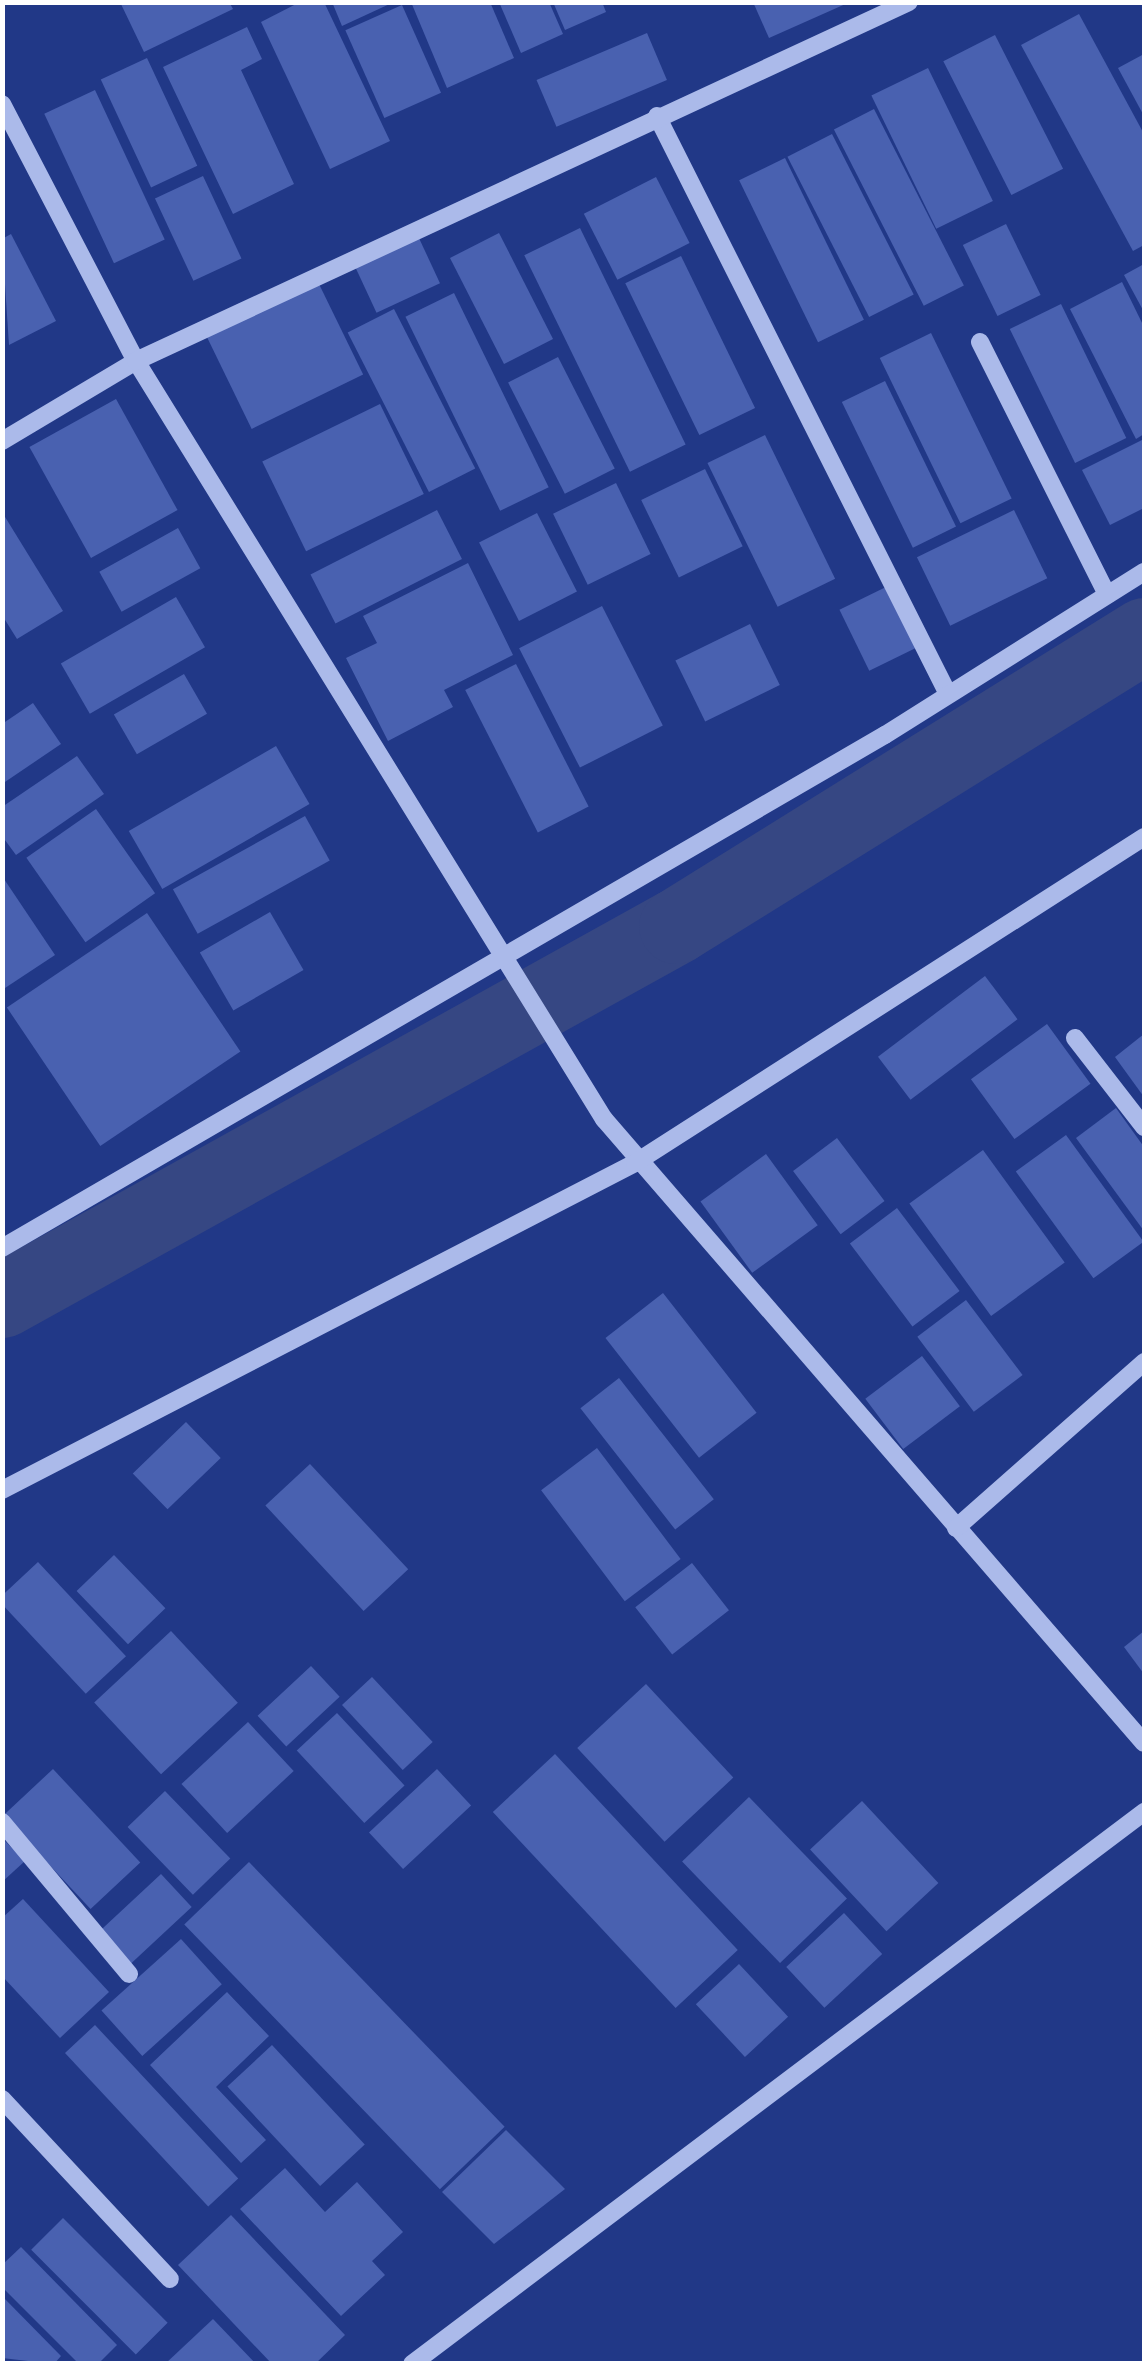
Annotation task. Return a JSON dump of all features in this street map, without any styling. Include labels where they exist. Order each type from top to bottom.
[{"type":"street","points":[[2,441],[136,361],[909,2]]},
{"type":"street","points":[[2,104],[136,361],[498,958],[604,1118],[635,1162],[1144,1743]]},
{"type":"street","points":[[657,116],[948,694]]},
{"type":"street","points":[[980,342],[1107,595]]},
{"type":"street","points":[[2,1248],[948,694],[1144,572]]},
{"type":"street","points":[[2,1490],[635,1162],[1144,836]]},
{"type":"street","points":[[1075,1038],[1144,1128]]},
{"type":"street","points":[[956,1528],[1144,1362]]},
{"type":"street","points":[[412,2364],[1144,1812]]},
{"type":"street","points":[[2,1822],[128,1974]]},
{"type":"street","points":[[2,2099],[170,2280]]},
{"type":"building","points":[[120,2],[229,2],[233,9],[144,52]]},
{"type":"building","points":[[300,2],[324,2],[390,141],[330,169],[261,22]]},
{"type":"building","points":[[332,2],[394,2],[342,26]]},
{"type":"building","points":[[411,2],[490,2],[514,58],[447,88]]},
{"type":"building","points":[[499,2],[549,2],[563,34],[521,53]]},
{"type":"building","points":[[553,2],[602,2],[606,12],[565,30]]},
{"type":"building","points":[[753,2],[850,2],[769,38]]},
{"type":"building","points":[[402,5],[441,93],[384,118],[345,30]]},
{"type":"building","points":[[1079,14],[1144,134],[1144,245],[1133,251],[1021,45]]},
{"type":"building","points":[[247,27],[262,59],[241,70],[294,184],[233,214],[163,67]]},
{"type":"building","points":[[647,33],[667,80],[556,127],[537,80]]},
{"type":"building","points":[[995,35],[1063,169],[1011,195],[943,61]]},
{"type":"building","points":[[1144,54],[1144,116],[1118,68]]},
{"type":"building","points":[[147,58],[197,166],[151,187],[101,80]]},
{"type":"building","points":[[928,68],[993,201],[936,229],[871,96]]},
{"type":"building","points":[[95,90],[165,240],[114,263],[44,114]]},
{"type":"building","points":[[874,109],[964,285],[924,306],[834,129]]},
{"type":"building","points":[[832,134],[914,294],[869,317],[787,157]]},
{"type":"building","points":[[785,158],[864,320],[818,342],[739,180]]},
{"type":"building","points":[[203,176],[241,258],[193,281],[155,198]]},
{"type":"building","points":[[656,177],[690,243],[617,280],[584,214]]},
{"type":"building","points":[[1006,224],[1041,295],[997,316],[963,245]]},
{"type":"building","points":[[580,228],[686,445],[630,472],[524,255]]},
{"type":"building","points":[[499,233],[553,339],[504,364],[450,258]]},
{"type":"building","points":[[11,234],[56,321],[9,345],[2,239]]},
{"type":"building","points":[[418,236],[440,283],[377,313],[355,266]]},
{"type":"building","points":[[681,256],[755,408],[699,435],[625,283]]},
{"type":"building","points":[[1144,264],[1144,312],[1124,275]]},
{"type":"building","points":[[318,282],[363,375],[252,429],[207,336]]},
{"type":"building","points":[[1122,282],[1144,327],[1144,434],[1136,439],[1070,309]]},
{"type":"building","points":[[454,293],[549,487],[500,511],[405,317]]},
{"type":"building","points":[[1061,304],[1126,438],[1075,463],[1010,329]]},
{"type":"building","points":[[394,309],[475,468],[429,492],[348,333]]},
{"type":"building","points":[[931,333],[1012,498],[960,523],[880,358]]},
{"type":"building","points":[[558,357],[615,468],[565,494],[508,382]]},
{"type":"building","points":[[885,381],[956,527],[913,548],[842,402]]},
{"type":"building","points":[[116,399],[178,510],[91,558],[29,447]]},
{"type":"building","points":[[380,404],[424,494],[306,551],[262,461]]},
{"type":"building","points":[[765,435],[835,579],[778,607],[707,463]]},
{"type":"building","points":[[1144,439],[1144,508],[1110,525],[1082,470]]},
{"type":"building","points":[[705,469],[743,546],[679,577],[641,500]]},
{"type":"building","points":[[616,483],[651,554],[588,585],[553,514]]},
{"type":"building","points":[[437,510],[462,559],[335,623],[310,574]]},
{"type":"building","points":[[1014,510],[1047,578],[950,626],[917,557]]},
{"type":"building","points":[[2,512],[63,611],[17,639],[2,615]]},
{"type":"building","points":[[537,513],[577,591],[519,621],[479,543]]},
{"type":"building","points":[[178,528],[200,568],[122,612],[99,572]]},
{"type":"building","points":[[468,563],[513,655],[444,690],[453,707],[388,741],[346,658],[377,643],[363,616]]},
{"type":"building","points":[[888,586],[918,647],[869,671],[839,610]]},
{"type":"building","points":[[176,597],[205,647],[90,714],[61,664]]},
{"type":"building","points":[[602,606],[663,725],[580,768],[519,648]]},
{"type":"building","points":[[750,624],[780,685],[705,722],[675,660]]},
{"type":"building","points":[[516,664],[589,807],[538,832],[465,690]]},
{"type":"building","points":[[184,674],[207,714],[137,754],[114,714]]},
{"type":"building","points":[[33,703],[61,744],[2,784],[2,724]]},
{"type":"building","points":[[276,746],[310,804],[162,889],[129,831]]},
{"type":"building","points":[[77,756],[104,794],[16,855],[2,836],[2,807]]},
{"type":"building","points":[[96,809],[155,893],[85,942],[26,858]]},
{"type":"building","points":[[305,816],[330,861],[198,934],[173,889]]},
{"type":"building","points":[[2,876],[55,955],[2,990]]},
{"type":"building","points":[[270,912],[304,970],[233,1011],[200,952]]},
{"type":"building","points":[[147,913],[240,1051],[100,1146],[7,1008]]},
{"type":"building","points":[[985,976],[1017,1019],[910,1100],[878,1057]]},
{"type":"building","points":[[1047,1024],[1090,1084],[1014,1139],[971,1079]]},
{"type":"building","points":[[1144,1034],[1144,1097],[1115,1057]]},
{"type":"building","points":[[1116,1108],[1144,1147],[1144,1231],[1076,1138]]},
{"type":"building","points":[[1066,1135],[1144,1242],[1093,1278],[1016,1171]]},
{"type":"building","points":[[837,1138],[885,1201],[841,1234],[793,1171]]},
{"type":"building","points":[[983,1150],[1065,1262],[991,1316],[909,1203]]},
{"type":"building","points":[[766,1154],[818,1225],[752,1273],[700,1202]]},
{"type":"building","points":[[897,1208],[960,1291],[912,1327],[850,1244]]},
{"type":"building","points":[[663,1293],[757,1413],[699,1458],[605,1338]]},
{"type":"building","points":[[966,1300],[1023,1375],[974,1412],[917,1337]]},
{"type":"building","points":[[922,1356],[960,1406],[903,1449],[865,1399]]},
{"type":"building","points":[[619,1378],[714,1499],[675,1530],[580,1408]]},
{"type":"building","points":[[186,1422],[221,1458],[168,1509],[133,1473]]},
{"type":"building","points":[[597,1448],[681,1559],[625,1601],[541,1490]]},
{"type":"building","points":[[310,1464],[408,1569],[364,1611],[265,1506]]},
{"type":"building","points":[[114,1555],[165,1608],[128,1644],[77,1591]]},
{"type":"building","points":[[38,1562],[126,1656],[86,1694],[2,1604],[2,1596]]},
{"type":"building","points":[[692,1563],[729,1610],[672,1655],[635,1607]]},
{"type":"building","points":[[171,1631],[238,1703],[161,1774],[94,1703]]},
{"type":"building","points":[[1144,1631],[1144,1674],[1124,1647]]},
{"type":"building","points":[[311,1666],[340,1697],[286,1747],[258,1716]]},
{"type":"building","points":[[372,1677],[433,1742],[403,1770],[342,1705]]},
{"type":"building","points":[[646,1684],[733,1778],[665,1842],[577,1748]]},
{"type":"building","points":[[337,1713],[405,1785],[364,1823],[297,1751]]},
{"type":"building","points":[[248,1722],[294,1771],[227,1833],[181,1784]]},
{"type":"building","points":[[555,1754],[738,1950],[676,2008],[493,1812]]},
{"type":"building","points":[[53,1769],[140,1863],[91,1909],[3,1815]]},
{"type":"building","points":[[437,1769],[471,1806],[403,1869],[369,1832]]},
{"type":"building","points":[[165,1791],[230,1859],[193,1895],[128,1827]]},
{"type":"building","points":[[749,1797],[847,1898],[780,1963],[682,1862]]},
{"type":"building","points":[[862,1801],[938,1883],[886,1931],[810,1849]]},
{"type":"building","points":[[2,1838],[25,1861],[2,1882]]},
{"type":"building","points":[[249,1862],[505,2127],[440,2189],[184,1925]]},
{"type":"building","points":[[161,1874],[192,1907],[128,1966],[97,1933]]},
{"type":"building","points":[[23,1899],[109,1992],[60,2038],[2,1976],[2,1918]]},
{"type":"building","points":[[844,1913],[882,1954],[824,2008],[786,1967]]},
{"type":"building","points":[[181,1939],[222,1984],[142,2056],[101,2011]]},
{"type":"building","points":[[739,1964],[788,2017],[745,2057],[696,2004]]},
{"type":"building","points":[[227,1992],[269,2036],[216,2087],[266,2140],[241,2163],[150,2065]]},
{"type":"building","points":[[95,2025],[238,2179],[208,2207],[65,2053]]},
{"type":"building","points":[[272,2045],[365,2144],[320,2186],[227,2087]]},
{"type":"building","points":[[506,2130],[565,2189],[494,2244],[442,2192]]},
{"type":"building","points":[[285,2168],[325,2212],[357,2182],[403,2232],[372,2261],[385,2275],[341,2316],[240,2209]]},
{"type":"building","points":[[231,2215],[345,2335],[315,2364],[272,2364],[178,2265]]},
{"type":"building","points":[[63,2218],[168,2323],[136,2354],[31,2250]]},
{"type":"building","points":[[21,2247],[117,2345],[98,2364],[79,2364],[2,2287],[2,2265]]},
{"type":"building","points":[[2,2296],[61,2356],[54,2364],[2,2358]]},
{"type":"building","points":[[213,2319],[256,2364],[165,2364]]},
{"type":"waterway","points":[[2,1300],[676,926],[1144,635]]}]
